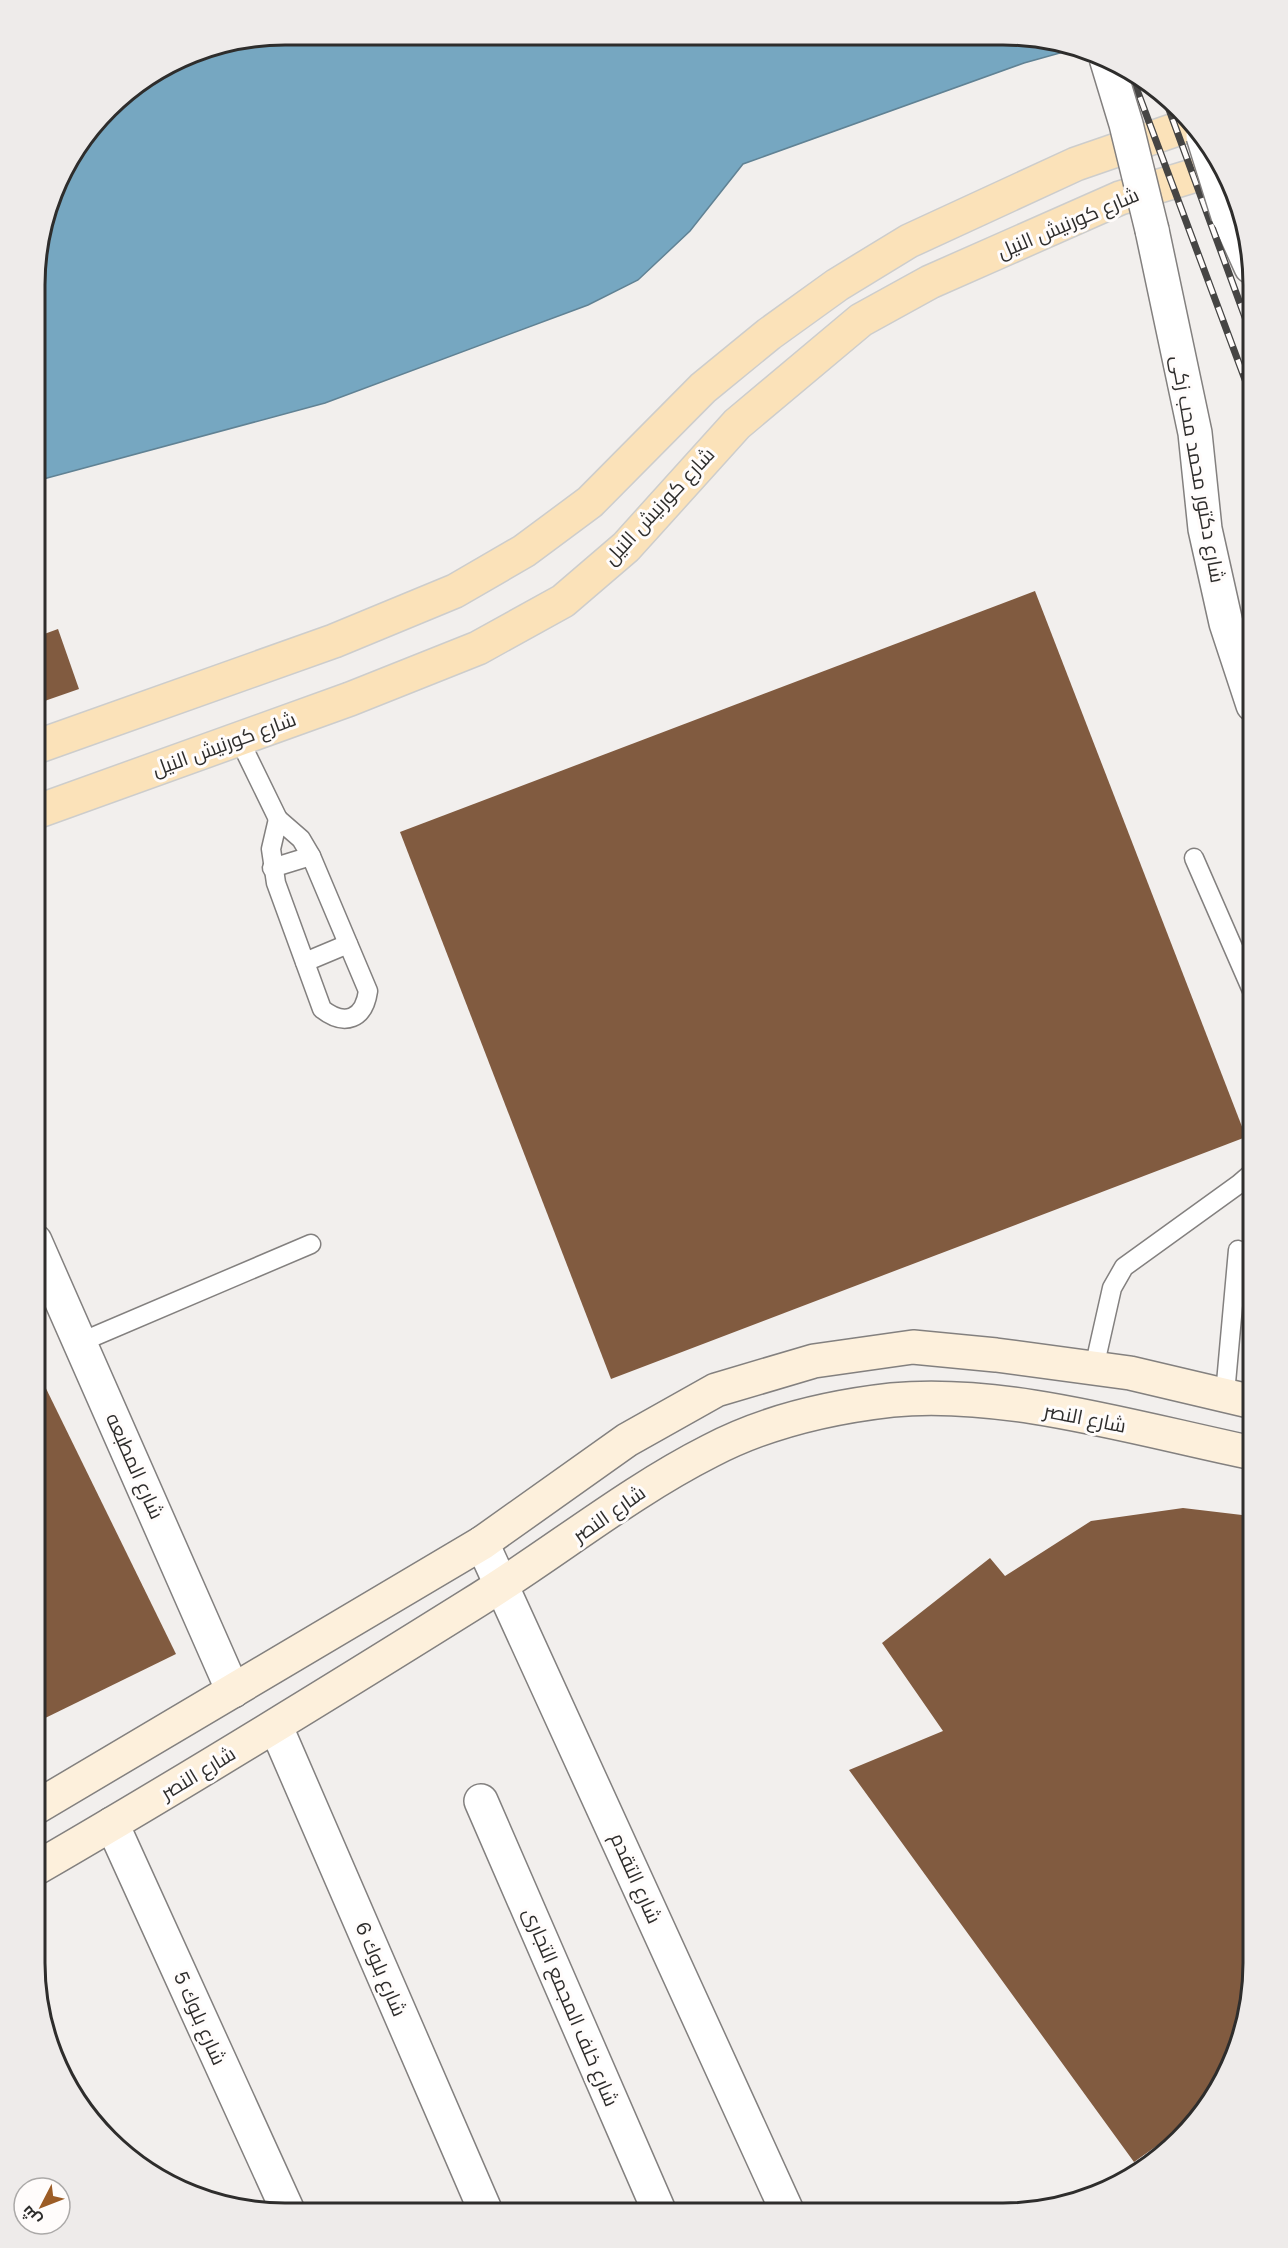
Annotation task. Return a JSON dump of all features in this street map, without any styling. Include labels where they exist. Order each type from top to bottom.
[{"type":"main road","points":[[45,744],[334,642],[454,591],[524,550],[590,502],[704,388],[769,334],[837,285],[909,241],[1076,164],[1184,127]]},
{"type":"main road","name":"شارع كورنيش النيل","points":[[45,809],[350,699],[478,648],[563,601],[626,547],[737,424],[861,320],[930,282],[1120,198],[1213,170]]},
{"type":"main road","points":[[45,1802],[482,1543],[627,1440],[716,1390],[814,1361],[913,1347],[1130,1373],[1239,1398]]},
{"type":"main road","name":"شارع النصر","points":[[45,1863],[276,1727],[502,1585],[656,1481],[712,1450],[770,1426],[831,1409],[894,1400],[958,1399],[1021,1405],[1243,1451]]},
{"type":"street","name":"شارع دكتور محمد محب زكى","points":[[1110,70],[1126,124],[1152,230],[1195,433],[1205,529],[1226,623],[1243,675]]},
{"type":"street","points":[[1214,171],[1228,216],[1238,238]]},
{"type":"street","name":"شارع المطبعه","points":[[45,1286],[81,1342],[233,1691]]},
{"type":"street","name":"شارع التقدم","points":[[482,1543],[783,2203]]},
{"type":"street","name":"شارع بلوك 6","points":[[276,1727],[482,2203]]},
{"type":"street","name":"شارع خلف المجمع التجارى","points":[[482,1801],[656,2203]]},
{"type":"street","name":"شارع بلوك 5","points":[[112,1824],[284,2203]]},
{"type":"lane","points":[[239,739],[278,819],[301,839],[348,944],[368,991],[366,1005],[358,1015],[346,1019],[333,1017],[322,1010],[272,868],[271,849],[278,819]]},
{"type":"lane","points":[[272,868],[310,856]]},
{"type":"lane","points":[[1194,858],[1243,970]]},
{"type":"lane","points":[[304,962],[348,944]]},
{"type":"lane","points":[[1094,1368],[1112,1288],[1124,1267],[1243,1181]]},
{"type":"lane","points":[[81,1342],[312,1244]]},
{"type":"lane","points":[[1238,1250],[1239,1398]]},
{"type":"water","points":[[285,45],[1003,45],[1035,47],[1062,52],[1024,63],[743,164],[690,231],[638,280],[588,305],[325,403],[45,479],[47,253],[53,223],[63,193],[85,151],[115,115],[151,85],[193,63],[223,53],[253,47]]},
{"type":"building","points":[[1035,591],[1243,1129],[1243,1138],[611,1379],[400,832]]},
{"type":"building","points":[[58,629],[79,689],[45,701],[45,634]]},
{"type":"building","points":[[45,1386],[176,1654],[45,1718]]},
{"type":"building","points":[[1183,1508],[1243,1515],[1243,1963],[1241,1995],[1235,2025],[1225,2055],[1203,2097],[1173,2133],[1134,2162],[849,1770],[943,1731],[882,1643],[990,1558],[1005,1576],[1091,1521]]},
{"type":"railway","points":[[1135,84],[1243,374]]},
{"type":"railway","points":[[1170,112],[1243,312]]}]
